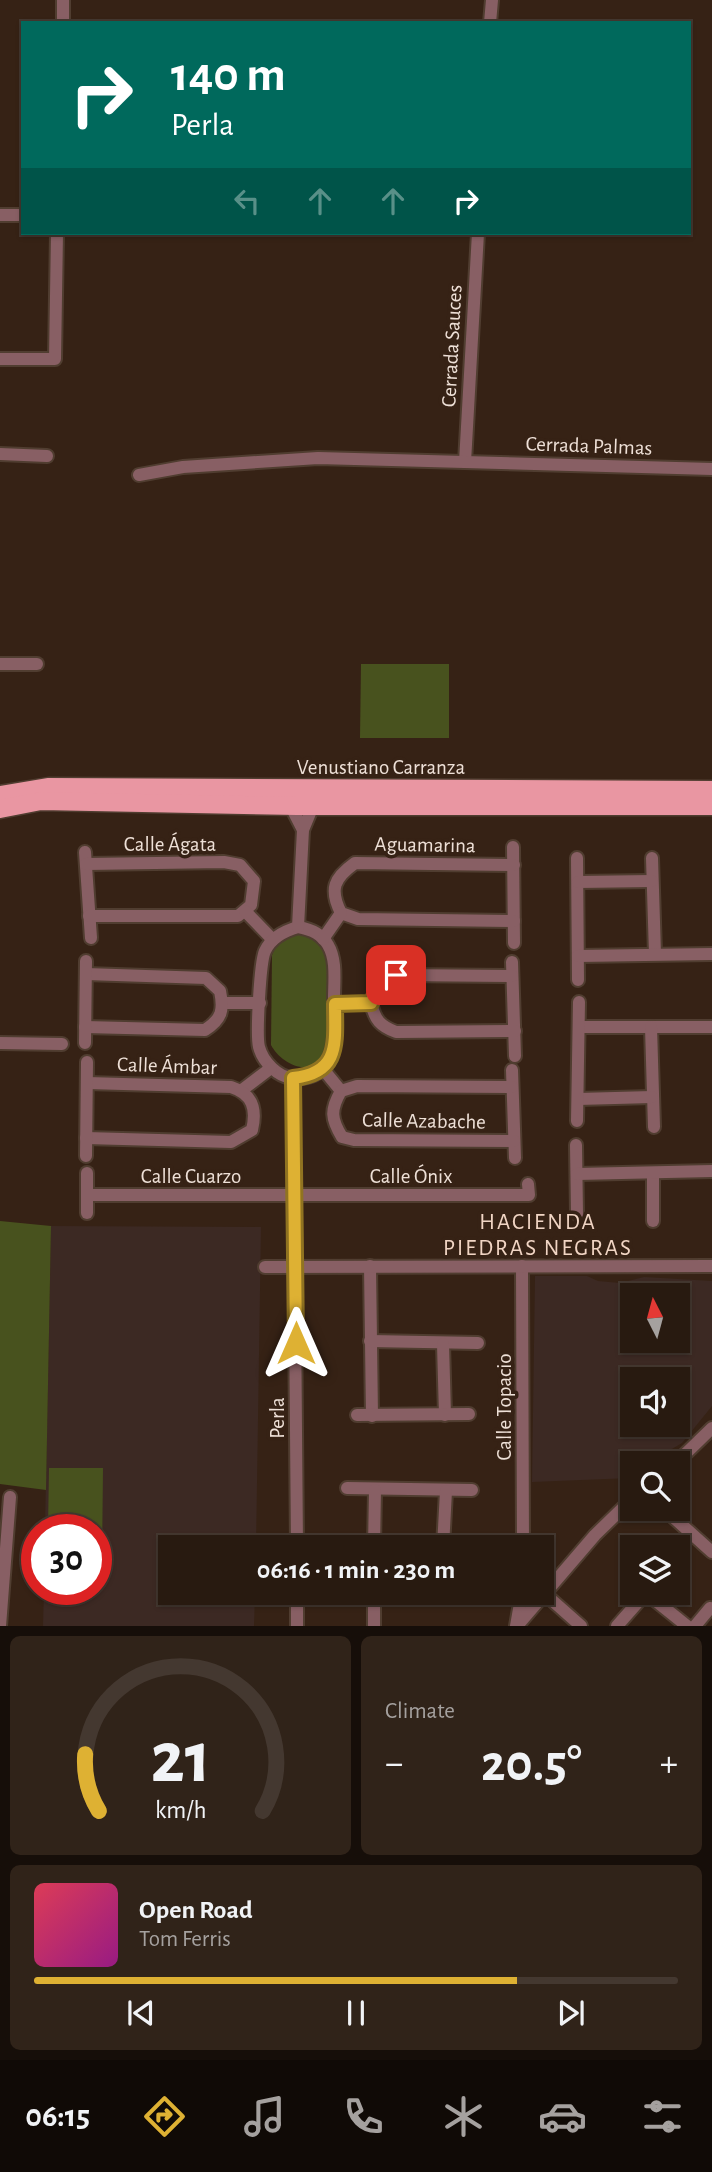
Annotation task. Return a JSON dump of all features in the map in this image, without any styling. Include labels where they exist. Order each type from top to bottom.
[{"type":"main road","name":"Venustiano Carranza","points":[[318,798],[712,790]]},
{"type":"main road","name":"Venustiano Carranza","points":[[59,791],[712,806]]},
{"type":"main road","points":[[0,795],[59,791]]},
{"type":"main road","points":[[0,809],[41,801],[59,791]]},
{"type":"street","points":[[63,0],[63,21]]},
{"type":"street","points":[[490,21],[492,0]]},
{"type":"street","points":[[0,215],[21,215]]},
{"type":"street","points":[[0,359],[55,359],[57,235]]},
{"type":"street","name":"Cerrada Sauces","points":[[465,462],[478,235]]},
{"type":"street","points":[[0,454],[47,456]]},
{"type":"street","name":"Cerrada Palmas","points":[[139,475],[183,467],[318,458],[712,469]]},
{"type":"street","points":[[0,664],[37,664]]},
{"type":"street","points":[[286,797],[303,830]]},
{"type":"street","points":[[298,927],[303,830],[318,798]]},
{"type":"street","points":[[513,847],[514,943]]},
{"type":"street","name":"Calle Ágata","points":[[89,916],[86,858],[240,865],[254,881],[251,905],[245,911]]},
{"type":"street","points":[[577,858],[578,980]]},
{"type":"street","points":[[652,858],[655,954]]},
{"type":"street","name":"Aguamarina","points":[[341,913],[332,892],[336,878],[355,863],[514,865]]},
{"type":"street","points":[[578,881],[652,881]]},
{"type":"street","points":[[91,938],[89,916],[226,918],[245,911],[273,940]]},
{"type":"street","points":[[323,939],[341,913],[358,919],[514,921]]},
{"type":"street","points":[[298,927],[311,929],[323,939],[334,961],[335,1047],[323,1069],[310,1076],[293,1078],[280,1075],[271,1068],[259,1048],[261,961],[265,949],[273,940],[298,927]]},
{"type":"street","points":[[578,956],[712,954]]},
{"type":"street","points":[[512,961],[515,1056]]},
{"type":"street","points":[[85,1027],[205,1030],[217,1022],[222,1013],[220,990],[206,978],[86,968],[85,1027],[85,1043]]},
{"type":"street","points":[[512,976],[396,975],[382,981],[371,1003],[375,1019],[383,1027],[396,1032],[515,1031]]},
{"type":"street","points":[[578,1122],[579,1002]]},
{"type":"street","points":[[222,1003],[260,1003]]},
{"type":"street","points":[[335,1004],[371,1003]]},
{"type":"street","points":[[579,1027],[712,1027]]},
{"type":"street","points":[[651,1027],[654,1127]]},
{"type":"street","points":[[0,1043],[62,1044]]},
{"type":"street","points":[[86,1156],[87,1062]]},
{"type":"street","points":[[242,1090],[271,1068]]},
{"type":"street","name":"Calle Azabache","points":[[323,1069],[341,1091]]},
{"type":"street","points":[[512,1070],[515,1158]]},
{"type":"street","name":"Perla","points":[[293,1078],[297,1535]]},
{"type":"street","name":"Calle Ámbar","points":[[86,1138],[230,1142],[252,1130],[255,1118],[254,1105],[242,1090],[231,1087],[87,1083]]},
{"type":"street","name":"Calle Azabache","points":[[512,1087],[357,1086],[341,1091],[334,1103],[332,1121],[342,1137],[354,1140],[514,1142]]},
{"type":"street","points":[[578,1099],[652,1097]]},
{"type":"street","points":[[576,1145],[577,1214]]},
{"type":"street","points":[[576,1174],[712,1171]]},
{"type":"street","points":[[653,1172],[653,1221]]},
{"type":"street","points":[[87,1213],[88,1173]]},
{"type":"street","name":"Calle Ónix","points":[[294,1196],[528,1189]]},
{"type":"street","name":"Calle Cuarzo","points":[[87,1195],[294,1196]]},
{"type":"street","points":[[370,1266],[372,1416]]},
{"type":"street","name":"Calle Topacio","points":[[522,1266],[523,1535]]},
{"type":"street","points":[[265,1267],[712,1266]]},
{"type":"street","points":[[370,1341],[478,1343]]},
{"type":"street","points":[[443,1344],[445,1415]]},
{"type":"street","points":[[357,1415],[469,1414]]},
{"type":"street","points":[[688,1451],[712,1428]]},
{"type":"street","points":[[347,1488],[472,1490]]},
{"type":"street","points":[[374,1535],[375,1490]]},
{"type":"street","points":[[444,1535],[446,1491]]},
{"type":"street","points":[[0,1626],[10,1497]]},
{"type":"street","points":[[554,1578],[620,1511]]},
{"type":"street","points":[[680,1521],[710,1545]]},
{"type":"street","points":[[617,1626],[646,1592],[687,1626]]},
{"type":"street","points":[[297,1605],[298,1626]]},
{"type":"street","points":[[374,1605],[374,1626]]},
{"type":"street","points":[[517,1626],[520,1605]]},
{"type":"street","points":[[517,1626],[531,1605]]},
{"type":"street","points":[[553,1605],[581,1626]]},
{"type":"street","points":[[695,1626],[710,1608]]},
{"type":"shaded area","points":[[51,1226],[261,1227],[256,1535],[158,1535],[158,1605],[255,1605],[254,1626],[43,1626],[44,1605],[112,1605],[112,1514],[45,1514]]},
{"type":"shaded area","points":[[535,1276],[587,1276],[598,1281],[620,1283],[644,1277],[712,1281],[712,1406],[690,1433],[690,1367],[620,1367],[620,1437],[687,1437],[668,1451],[620,1451],[620,1478],[532,1482]]},
{"type":"green space","points":[[361,664],[449,664],[449,738],[360,738]]},
{"type":"green space","points":[[296,933],[312,937],[324,946],[329,967],[331,1016],[328,1044],[319,1061],[305,1067],[289,1063],[271,1045],[272,955],[276,945]]},
{"type":"green space","points":[[0,1221],[51,1226],[46,1490],[0,1484]]},
{"type":"green space","points":[[49,1468],[103,1468],[103,1514],[48,1514]]},
{"type":"district","name":"HACIENDA PIEDRAS NEGRAS","points":[[538,1235]]},
{"type":"route","points":[[296,1343],[293,1078],[310,1076],[323,1069],[329,1061],[335,1047],[335,1004],[371,1003],[382,981],[396,975]]}]
